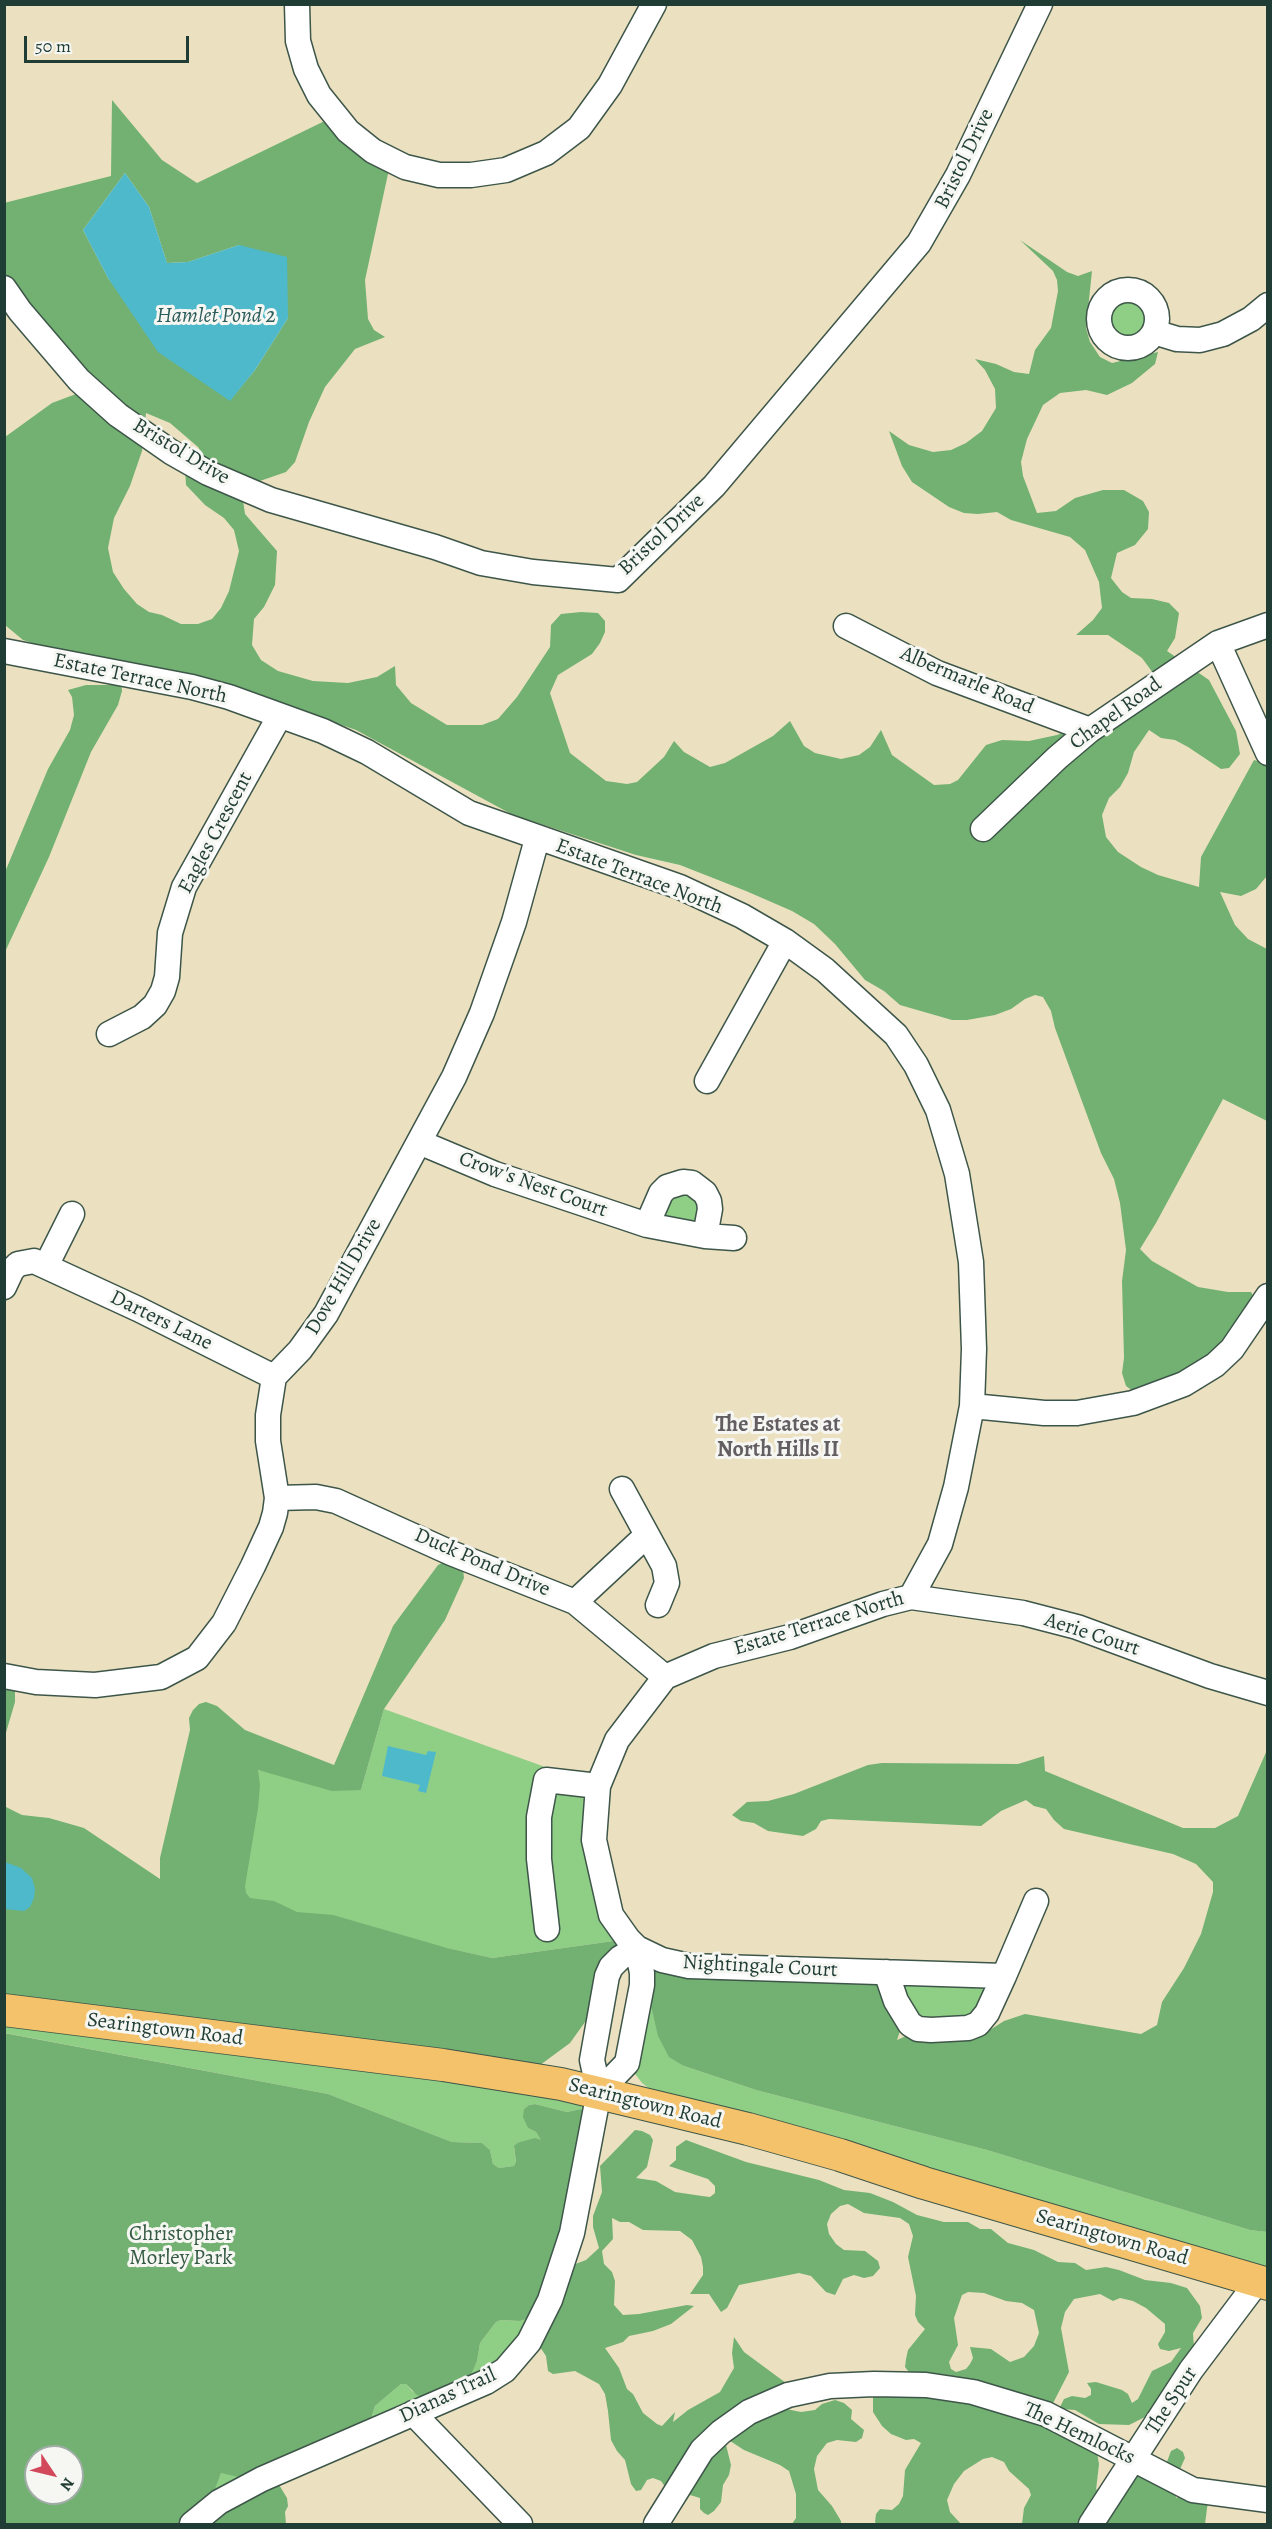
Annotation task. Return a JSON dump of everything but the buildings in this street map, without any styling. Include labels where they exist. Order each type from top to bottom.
[{"type":"main road","name":"Searingtown Road","points":[[4,2010],[443,2065],[599,2092],[830,2152],[1263,2282]]},
{"type":"street","points":[[297,4],[298,41],[306,69],[319,95],[348,131],[373,151],[405,167],[439,175],[471,175],[506,170],[546,153],[579,128],[610,85],[654,4]]},
{"type":"street","name":"Bristol Drive","points":[[4,288],[79,380],[118,415],[171,452],[208,473],[271,500],[435,547],[481,563],[533,572],[618,580],[714,486],[919,243],[958,175],[1040,4]]},
{"type":"street","points":[[1154,332],[1178,339],[1200,340],[1223,334],[1251,319],[1268,305]]},
{"type":"street","name":"Chapel Road","points":[[983,829],[1057,758],[1090,730],[1218,643],[1268,625]]},
{"type":"street","name":"Albermarle Road","points":[[846,626],[937,673],[1090,730]]},
{"type":"street","points":[[1218,643],[1268,753]]},
{"type":"street","name":"Estate Terrace North","points":[[12,652],[192,687],[229,697],[279,717],[323,731],[367,752],[469,813],[537,839],[680,887],[742,916],[785,941],[825,970],[896,1035],[916,1065],[938,1110],[957,1174],[971,1262],[974,1349],[972,1406],[950,1514],[940,1544],[911,1597],[883,1604],[790,1637],[714,1656],[665,1677],[616,1740],[598,1786],[594,1840],[611,1915],[637,1948],[642,1985],[627,2063],[599,2092]]},
{"type":"street","name":"Eagles Crescent","points":[[109,1034],[142,1017],[159,998],[167,977],[170,933],[184,887],[279,717]]},
{"type":"street","name":"Dove Hill Drive","points":[[274,1377],[300,1350],[326,1314],[454,1077],[482,1013],[514,922],[537,839]]},
{"type":"street","points":[[707,1082],[785,941]]},
{"type":"street","name":"Crow's Nest Court","points":[[419,1142],[495,1174],[647,1225],[705,1236],[734,1238]]},
{"type":"street","points":[[647,1225],[661,1193],[667,1187],[683,1182],[692,1183],[705,1193],[709,1201],[710,1209],[705,1236]]},
{"type":"street","points":[[4,1287],[12,1270],[18,1264],[34,1261],[46,1266],[72,1214]]},
{"type":"street","name":"Darters Lane","points":[[46,1266],[274,1377]]},
{"type":"street","points":[[972,1406],[1044,1413],[1077,1413],[1133,1403],[1184,1384],[1215,1365],[1232,1349],[1268,1296]]},
{"type":"street","points":[[4,1676],[36,1683],[95,1685],[161,1677],[197,1658],[224,1623],[254,1566],[271,1527],[277,1498],[268,1441],[268,1415],[274,1377]]},
{"type":"street","points":[[622,1489],[664,1566],[667,1583],[658,1605]]},
{"type":"street","name":"Duck Pond Drive","points":[[277,1498],[316,1497],[336,1501],[451,1553],[575,1602],[665,1677]]},
{"type":"street","points":[[575,1602],[647,1535]]},
{"type":"street","name":"Aerie Court","points":[[911,1597],[1023,1613],[1077,1627],[1210,1676],[1268,1693]]},
{"type":"street","points":[[547,1929],[539,1848],[539,1817],[546,1780],[598,1786]]},
{"type":"street","points":[[886,1972],[896,2001],[910,2024],[918,2029],[968,2028],[978,2024],[987,2013],[1036,1901]]},
{"type":"street","points":[[599,2092],[592,2060],[607,1976],[611,1967],[620,1958],[637,1948]]},
{"type":"street","name":"Nightingale Court","points":[[637,1948],[662,1960],[689,1966],[1004,1976]]},
{"type":"street","name":"Dianas Trail","points":[[192,2524],[219,2502],[262,2479],[497,2376],[511,2363],[532,2337],[550,2300],[566,2255],[599,2092]]},
{"type":"street","name":"The Spur","points":[[1091,2524],[1191,2370],[1263,2282]]},
{"type":"street","name":"The Hemlocks","points":[[656,2524],[702,2450],[722,2432],[749,2412],[788,2395],[830,2386],[926,2385],[973,2392],[1046,2414],[1193,2490],[1268,2500]]},
{"type":"street","points":[[413,2414],[520,2524]]},
{"type":"green space","points":[[112,100],[162,160],[197,183],[335,116],[391,160],[365,280],[368,319],[374,330],[385,337],[355,349],[325,387],[309,422],[295,462],[286,472],[257,482],[242,493],[245,514],[277,551],[275,585],[264,607],[254,619],[252,645],[261,660],[278,671],[313,681],[348,683],[377,677],[395,666],[396,685],[411,703],[447,725],[482,725],[498,719],[517,697],[550,647],[551,625],[561,614],[598,613],[605,621],[605,632],[600,643],[592,654],[558,675],[550,693],[570,753],[606,781],[627,784],[637,782],[664,757],[674,741],[684,752],[710,767],[725,763],[773,736],[790,721],[804,746],[815,753],[841,759],[859,755],[870,747],[881,730],[892,755],[934,785],[950,784],[958,780],[986,745],[1002,740],[1029,741],[1057,735],[1089,722],[1153,673],[1142,658],[1108,635],[1076,635],[1093,620],[1102,608],[1099,582],[1085,550],[1070,537],[1011,520],[997,512],[964,513],[949,507],[912,482],[902,466],[889,431],[909,445],[933,452],[951,450],[966,443],[982,431],[996,408],[995,389],[985,370],[975,359],[996,364],[1014,372],[1029,374],[1035,350],[1051,328],[1058,291],[1053,271],[1020,240],[1067,272],[1078,276],[1092,271],[1086,328],[1090,342],[1100,357],[1112,363],[1158,352],[1155,364],[1132,383],[1107,395],[1086,390],[1060,393],[1043,405],[1027,439],[1021,462],[1023,476],[1037,513],[1056,511],[1075,498],[1103,490],[1124,490],[1143,501],[1149,512],[1148,529],[1135,545],[1117,553],[1111,578],[1122,592],[1131,598],[1169,603],[1179,613],[1175,638],[1167,651],[1209,680],[1236,731],[1240,754],[1229,768],[1221,769],[1188,747],[1175,740],[1161,738],[1149,730],[1134,752],[1128,773],[1120,787],[1109,798],[1102,815],[1106,837],[1118,852],[1141,867],[1158,875],[1199,887],[1201,857],[1254,760],[1267,764],[1267,876],[1256,889],[1241,896],[1220,892],[1235,925],[1248,939],[1267,949],[1267,1121],[1223,1099],[1140,1249],[1152,1261],[1198,1287],[1228,1292],[1251,1292],[1255,1299],[1232,1349],[1137,1394],[1126,1386],[1122,1373],[1124,1358],[1122,1281],[1126,1250],[1120,1203],[1114,1179],[1101,1153],[1055,1028],[1051,1011],[1043,997],[1035,995],[995,1015],[967,1020],[952,1020],[900,1005],[884,991],[865,980],[835,944],[814,924],[792,911],[746,891],[680,865],[636,855],[513,815],[356,730],[333,722],[47,648],[23,640],[5,625],[5,437],[52,403],[84,391],[5,288],[4,203],[111,176]],"holes":[[[125,173],[149,207],[167,263],[188,262],[239,245],[288,318],[255,370],[230,400],[133,311],[108,278],[83,230]],[[146,413],[170,423],[198,447],[208,463],[185,466],[186,485],[205,505],[224,518],[234,530],[239,551],[229,591],[221,608],[212,619],[198,624],[181,624],[149,612],[137,604],[113,572],[108,548],[114,518],[130,486],[142,451]]]},
{"type":"green space","points":[[1122,291],[1134,291],[1144,295],[1152,303],[1156,319],[1152,335],[1144,343],[1134,347],[1122,347],[1112,343],[1104,335],[1100,325],[1100,313],[1104,303],[1112,295]]},
{"type":"green space","points":[[121,680],[122,691],[118,705],[91,752],[49,857],[5,952],[5,872],[48,769],[70,730],[74,715],[72,697],[68,690],[86,685],[111,685]]},
{"type":"green space","points":[[697,1188],[703,1233],[651,1223],[662,1195]]},
{"type":"green space","points":[[444,1562],[463,1569],[464,1578],[445,1620],[384,1709],[361,1790],[332,1791],[258,1770],[260,1785],[258,1808],[245,1886],[246,1893],[250,1898],[274,1901],[297,1912],[333,1915],[447,1948],[492,1958],[628,1939],[638,1948],[570,2043],[536,2068],[5,2010],[4,1806],[22,1815],[49,1818],[84,1828],[160,1879],[160,1858],[190,1730],[189,1718],[193,1710],[199,1704],[206,1702],[217,1706],[245,1730],[334,1765],[393,1626],[438,1565]]},
{"type":"green space","points":[[4,1666],[15,1685],[15,1702],[5,1736]]},
{"type":"green space","points":[[384,1709],[598,1786],[594,1840],[628,1939],[492,1958],[239,1903],[257,1770],[361,1790]]},
{"type":"green space","points":[[1267,1750],[1267,2232],[1250,2230],[987,2150],[756,2090],[684,2066],[669,2057],[658,2036],[638,1948],[875,1982],[880,1985],[901,2028],[897,2040],[906,2036],[982,2035],[1004,2021],[1025,2014],[1141,2034],[1157,2025],[1162,2002],[1184,1968],[1201,1934],[1213,1892],[1213,1882],[1196,1864],[1173,1854],[1064,1829],[1046,1809],[1034,1806],[1026,1800],[1001,1811],[981,1826],[829,1819],[821,1821],[816,1829],[803,1836],[768,1831],[754,1823],[741,1821],[732,1815],[747,1802],[768,1801],[794,1794],[868,1765],[882,1763],[1018,1764],[1044,1756],[1045,1771],[1183,1828],[1215,1828],[1238,1816]]},
{"type":"green space","points":[[891,1976],[996,1980],[976,2019],[917,2023]]},
{"type":"green space","points":[[643,1978],[684,2066],[756,2090],[987,2150],[1250,2230],[1267,2232],[1267,2284],[666,2101],[642,2083],[627,2063]]},
{"type":"green space","points":[[4,2010],[599,2092],[592,2129],[581,2109],[567,2112],[535,2104],[529,2105],[524,2109],[528,2128],[536,2132],[542,2141],[517,2143],[514,2147],[516,2163],[514,2166],[499,2168],[493,2164],[490,2150],[482,2143],[452,2142],[328,2094],[5,2033]]},
{"type":"green space","name":"Christopher Morley Park","points":[[4,2033],[328,2094],[452,2142],[482,2143],[490,2150],[493,2164],[499,2168],[514,2166],[516,2162],[514,2146],[517,2143],[535,2138],[541,2140],[536,2132],[528,2128],[523,2117],[524,2109],[529,2105],[535,2104],[567,2112],[581,2109],[588,2114],[565,2268],[586,2260],[599,2248],[593,2227],[593,2216],[602,2192],[600,2166],[635,2130],[650,2135],[653,2140],[647,2167],[636,2178],[656,2181],[675,2192],[710,2197],[715,2193],[715,2186],[708,2179],[669,2166],[676,2160],[676,2147],[686,2140],[746,2162],[819,2180],[844,2190],[870,2193],[917,2215],[944,2222],[968,2222],[980,2229],[991,2229],[1008,2243],[1034,2250],[1058,2262],[1075,2263],[1086,2270],[1106,2267],[1145,2280],[1171,2283],[1187,2288],[1200,2306],[1202,2318],[1193,2333],[1194,2347],[1147,2416],[1129,2425],[1099,2424],[1075,2410],[1062,2409],[1079,2423],[1096,2447],[1099,2464],[1096,2490],[1113,2477],[1165,2467],[1171,2451],[1177,2448],[1183,2452],[1185,2458],[1180,2469],[1175,2473],[1176,2498],[1184,2494],[1208,2501],[1205,2524],[1022,2524],[1024,2508],[1031,2495],[1029,2489],[1009,2471],[1004,2462],[992,2457],[983,2459],[964,2471],[954,2484],[947,2500],[950,2512],[961,2524],[877,2524],[876,2514],[880,2509],[892,2510],[899,2504],[903,2496],[905,2470],[921,2443],[914,2439],[906,2440],[891,2434],[882,2426],[873,2412],[873,2394],[912,2376],[905,2367],[908,2350],[925,2329],[915,2315],[916,2296],[908,2257],[913,2236],[909,2224],[900,2218],[864,2213],[848,2204],[840,2206],[831,2214],[827,2224],[829,2234],[844,2250],[865,2251],[878,2261],[880,2268],[873,2276],[864,2278],[854,2275],[843,2279],[835,2295],[826,2292],[811,2276],[799,2273],[739,2285],[727,2308],[721,2312],[709,2294],[690,2294],[703,2275],[703,2267],[701,2257],[692,2240],[680,2231],[643,2230],[629,2222],[620,2222],[612,2218],[613,2239],[602,2251],[604,2264],[612,2272],[615,2281],[614,2305],[623,2315],[687,2305],[694,2306],[671,2324],[629,2336],[623,2342],[605,2348],[619,2368],[627,2389],[633,2394],[643,2413],[657,2424],[662,2426],[675,2412],[673,2422],[688,2410],[720,2392],[734,2368],[732,2353],[734,2337],[744,2352],[786,2383],[776,2407],[801,2412],[815,2410],[822,2404],[835,2400],[844,2403],[852,2410],[851,2419],[864,2430],[862,2438],[856,2442],[837,2440],[827,2443],[817,2456],[814,2469],[818,2490],[832,2506],[841,2524],[792,2524],[796,2518],[796,2494],[789,2471],[744,2450],[724,2437],[731,2465],[729,2475],[723,2485],[721,2502],[708,2515],[700,2509],[700,2498],[690,2495],[684,2504],[678,2505],[661,2481],[653,2478],[647,2480],[641,2490],[636,2491],[631,2484],[625,2460],[611,2440],[605,2394],[599,2384],[575,2371],[553,2374],[548,2371],[546,2356],[538,2344],[530,2318],[520,2321],[496,2322],[480,2343],[477,2361],[468,2381],[432,2401],[417,2395],[406,2384],[401,2384],[375,2406],[368,2428],[278,2483],[287,2498],[286,2524],[216,2524],[207,2515],[247,2479],[221,2473],[212,2497],[190,2524],[5,2524]],"holes":[[[968,2292],[984,2293],[1006,2301],[1022,2303],[1034,2310],[1039,2333],[1034,2346],[1024,2357],[1010,2362],[991,2349],[970,2347],[973,2358],[970,2364],[966,2369],[956,2372],[951,2369],[949,2362],[958,2345],[954,2318],[962,2295]],[[1100,2294],[1113,2301],[1120,2298],[1133,2301],[1146,2308],[1165,2324],[1165,2332],[1158,2344],[1160,2349],[1169,2351],[1181,2348],[1171,2362],[1152,2371],[1138,2399],[1132,2403],[1128,2394],[1122,2390],[1096,2382],[1087,2383],[1091,2389],[1091,2395],[1085,2398],[1072,2396],[1064,2399],[1055,2417],[1049,2411],[1069,2372],[1061,2328],[1065,2312],[1074,2299]]]},
{"type":"green space","points":[[530,2318],[535,2331],[460,2390],[477,2361],[480,2343],[496,2322],[520,2321]]},
{"type":"green space","points":[[401,2384],[406,2384],[412,2391],[432,2401],[368,2428],[375,2406]]},
{"type":"green space","points":[[221,2473],[231,2474],[247,2479],[211,2497]]},
{"type":"water","name":"Hamlet Pond 2","points":[[125,173],[149,207],[167,263],[188,262],[239,245],[287,257],[288,318],[255,370],[230,401],[158,352],[108,278],[83,230]]},
{"type":"water","points":[[388,1746],[426,1755],[428,1751],[436,1752],[426,1793],[418,1791],[420,1785],[382,1776]]},
{"type":"water","points":[[5,1862],[21,1868],[32,1878],[35,1889],[34,1898],[30,1907],[24,1911],[5,1909]]},
{"type":"district","name":"The Estates at North Hills II","points":[[778,1438]]}]
